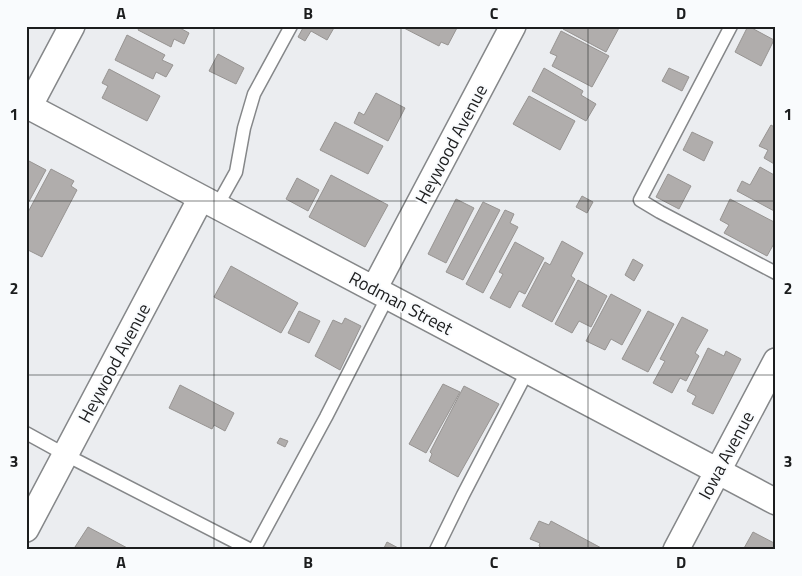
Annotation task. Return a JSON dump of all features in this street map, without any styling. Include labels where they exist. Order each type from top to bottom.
[{"type":"street","points":[[28,106],[72,26]]},
{"type":"street","name":"Heywood Avenue","points":[[381,293],[513,26]]},
{"type":"street","name":"Rodman Street","points":[[28,106],[776,502]]},
{"type":"street","name":"Heywood Avenue","points":[[26,529],[66,454],[209,202]]},
{"type":"street","name":"Iowa Avenue","points":[[676,550],[776,361]]},
{"type":"lane","points":[[209,202],[236,172],[244,128],[254,94],[291,26]]},
{"type":"lane","points":[[731,26],[640,200],[776,273]]},
{"type":"lane","points":[[26,433],[252,550],[330,408],[381,293]]},
{"type":"lane","points":[[436,550],[528,370]]},
{"type":"building","points":[[140,26],[181,26],[180,28],[189,33],[184,44],[174,39],[171,47],[138,30]]},
{"type":"building","points":[[304,26],[335,26],[327,40],[311,31],[305,41],[298,37]]},
{"type":"building","points":[[400,26],[458,26],[448,45],[441,42],[439,46]]},
{"type":"building","points":[[564,26],[620,26],[606,52],[563,29]]},
{"type":"building","points":[[748,26],[774,40],[761,66],[735,52]]},
{"type":"building","points":[[561,31],[609,56],[592,87],[552,66],[557,56],[550,53]]},
{"type":"building","points":[[127,35],[165,55],[162,60],[173,65],[166,77],[156,72],[153,79],[115,60]]},
{"type":"building","points":[[218,54],[244,68],[236,84],[209,71]]},
{"type":"building","points":[[544,68],[583,91],[581,95],[596,104],[586,121],[532,91]]},
{"type":"building","points":[[669,68],[689,77],[682,91],[662,81]]},
{"type":"building","points":[[109,69],[160,96],[147,121],[102,98],[108,86],[102,83]]},
{"type":"building","points":[[376,93],[405,108],[388,141],[354,123],[359,112],[364,115]]},
{"type":"building","points":[[529,96],[575,121],[560,150],[513,124]]},
{"type":"building","points":[[335,122],[383,146],[368,174],[320,150]]},
{"type":"building","points":[[771,125],[776,128],[776,165],[764,158],[768,150],[759,146]]},
{"type":"building","points":[[692,132],[713,142],[704,161],[683,150]]},
{"type":"building","points":[[29,161],[46,170],[26,207],[26,165]]},
{"type":"building","points":[[760,167],[776,176],[776,212],[737,191],[742,181],[750,185]]},
{"type":"building","points":[[51,169],[74,181],[71,186],[77,190],[42,257],[26,249],[26,216]]},
{"type":"building","points":[[668,174],[691,186],[679,209],[656,197]]},
{"type":"building","points":[[331,175],[388,205],[365,247],[309,217]]},
{"type":"building","points":[[297,178],[319,190],[308,211],[286,199]]},
{"type":"building","points":[[582,196],[593,202],[587,213],[576,207]]},
{"type":"building","points":[[456,199],[474,208],[446,263],[428,254]]},
{"type":"building","points":[[730,199],[776,223],[776,240],[767,256],[724,233],[729,225],[720,220]]},
{"type":"building","points":[[483,202],[500,210],[463,280],[446,272]]},
{"type":"building","points":[[505,210],[514,214],[510,223],[518,227],[483,293],[466,284]]},
{"type":"building","points":[[562,241],[583,253],[571,276],[575,279],[552,322],[522,306],[545,262],[550,265]]},
{"type":"building","points":[[515,242],[544,258],[525,294],[519,291],[510,308],[490,298],[503,274],[499,272]]},
{"type":"building","points":[[633,259],[643,265],[634,281],[625,275]]},
{"type":"building","points":[[231,266],[298,303],[281,333],[214,297]]},
{"type":"building","points":[[578,280],[607,296],[591,327],[579,321],[572,333],[555,324]]},
{"type":"building","points":[[611,294],[641,310],[622,345],[611,339],[605,350],[586,341]]},
{"type":"building","points":[[299,311],[320,321],[309,343],[288,333]]},
{"type":"building","points":[[648,311],[674,324],[648,372],[622,359]]},
{"type":"building","points":[[682,317],[708,330],[695,353],[699,356],[686,381],[680,378],[672,393],[653,383],[665,361],[660,359]]},
{"type":"building","points":[[345,318],[361,326],[340,370],[315,356],[333,320],[342,324]]},
{"type":"building","points":[[708,348],[724,356],[726,351],[741,359],[713,414],[692,404],[696,396],[687,391]]},
{"type":"building","points":[[443,384],[460,392],[426,453],[409,444]]},
{"type":"building","points":[[180,385],[234,413],[225,431],[214,425],[212,429],[169,408]]},
{"type":"building","points":[[464,386],[499,404],[458,477],[429,461],[432,454],[430,452]]},
{"type":"building","points":[[280,438],[288,441],[285,447],[277,443]]},
{"type":"building","points":[[539,521],[549,525],[551,521],[605,550],[561,550],[557,548],[556,550],[545,550],[539,546],[540,543],[530,539]]},
{"type":"building","points":[[88,527],[131,550],[73,550]]},
{"type":"building","points":[[753,532],[776,544],[776,550],[743,550]]},
{"type":"building","points":[[387,542],[402,550],[383,550]]}]
